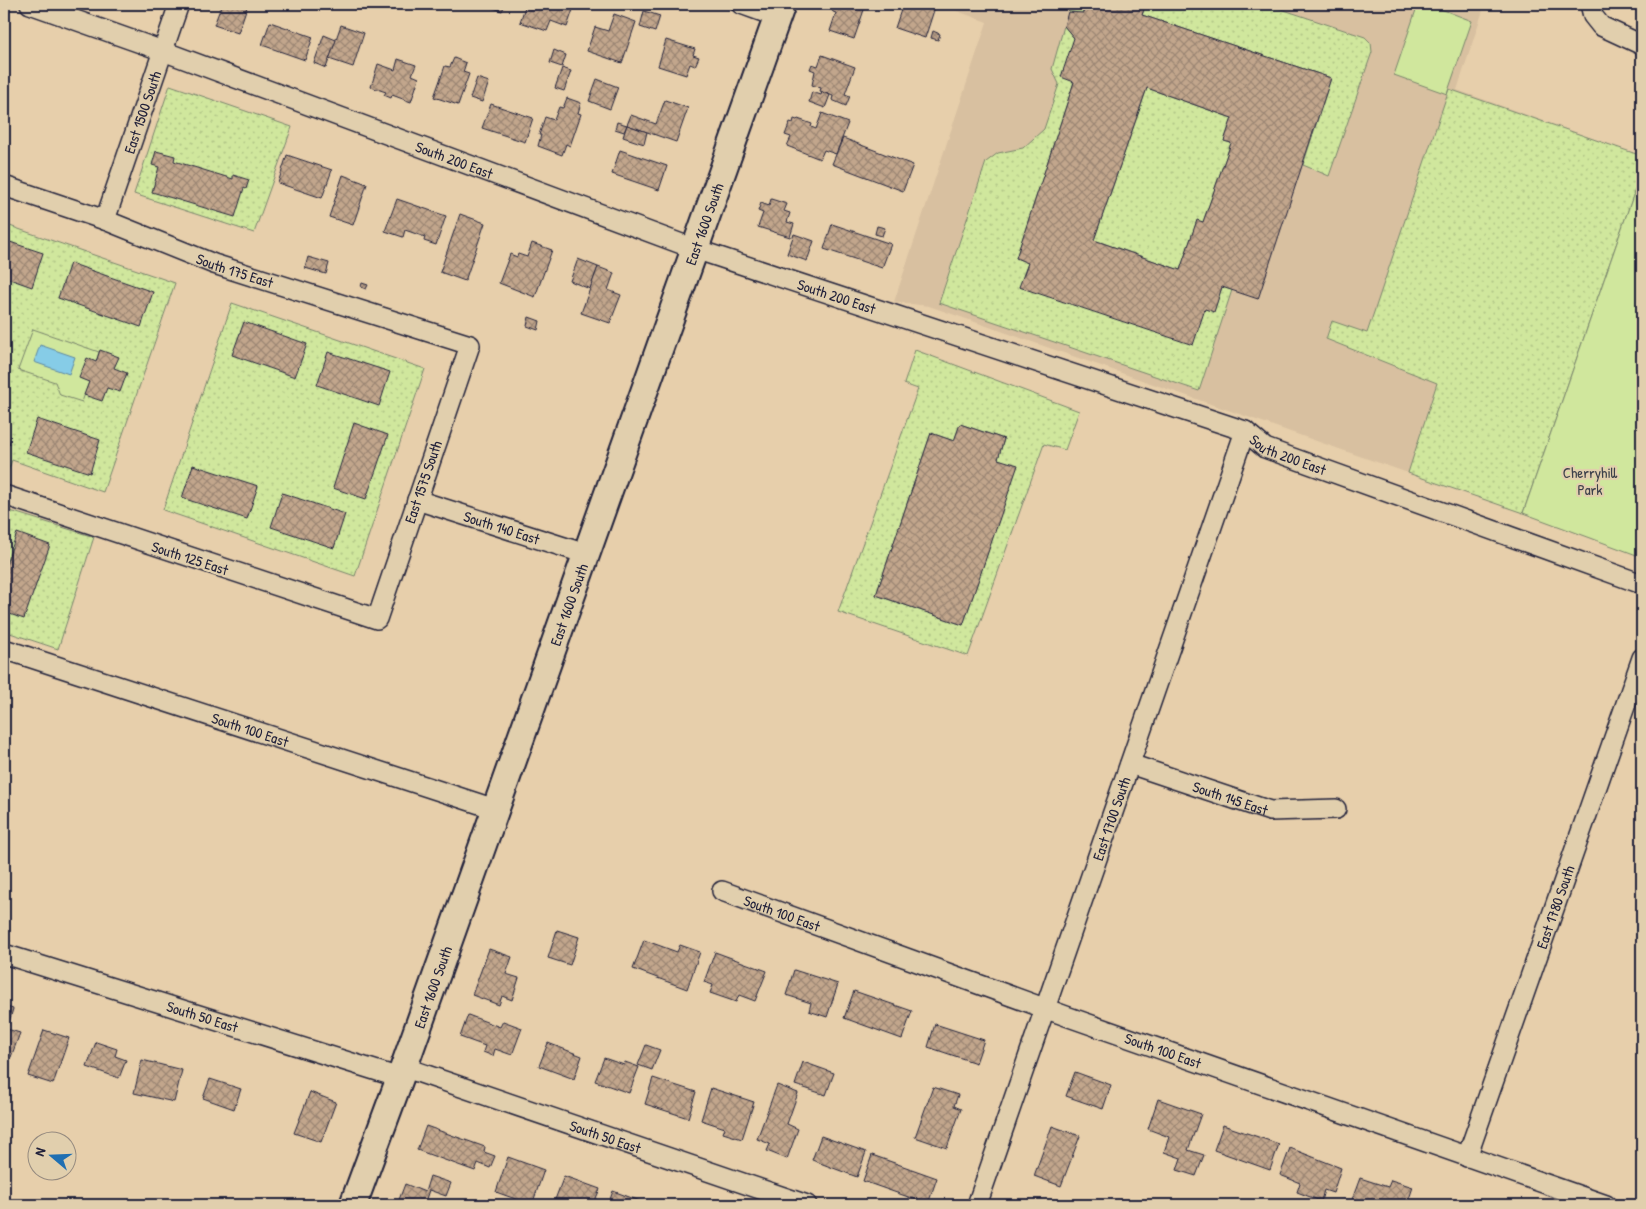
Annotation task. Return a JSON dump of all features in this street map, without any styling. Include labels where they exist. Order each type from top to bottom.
[{"type":"street","name":"South 200 East","points":[[30,4],[163,51],[694,250],[1245,431],[1265,448],[1642,584]]},
{"type":"street","name":"East 1500 South","points":[[105,220],[179,4]]},
{"type":"street","points":[[741,4],[779,10]]},
{"type":"street","name":"East 1600 South","points":[[353,1205],[779,10]]},
{"type":"street","points":[[1591,10],[1601,26],[1608,31],[1642,45]]},
{"type":"street","name":"South 175 East","points":[[4,186],[105,220],[214,264],[470,345]]},
{"type":"street","name":"East 1575 South","points":[[377,619],[470,345]]},
{"type":"street","name":"East 1700 South","points":[[977,1205],[1245,431]]},
{"type":"street","name":"South 125 East","points":[[4,495],[377,619]]},
{"type":"street","name":"South 140 East","points":[[417,500],[586,554]]},
{"type":"street","name":"South 100 East","points":[[4,649],[495,809]]},
{"type":"street","name":"East 1780 South","points":[[1467,1157],[1642,658]]},
{"type":"street","name":"South 145 East","points":[[1130,764],[1270,811],[1336,810]]},
{"type":"street","name":"South 100 East","points":[[722,891],[1045,1008],[1606,1205]]},
{"type":"street","name":"South 50 East","points":[[4,954],[401,1073],[807,1205]]},
{"type":"shaded area","points":[[938,4],[1485,4],[1457,90],[1642,156],[1642,170],[1523,513],[929,306],[894,302],[987,22]]},
{"type":"green space","points":[[1075,4],[1087,4],[1083,13],[1068,12]]},
{"type":"green space","points":[[1146,4],[1266,4],[1365,37],[1371,43],[1372,52],[1329,176],[1303,165],[1331,78],[1142,15]]},
{"type":"green space","points":[[1418,4],[1428,4],[1472,21],[1447,94],[1394,75]]},
{"type":"green space","points":[[1064,26],[1074,38],[1074,82],[1016,258],[1028,263],[1020,287],[1214,311],[1222,287],[1232,290],[1199,391],[939,303],[986,162],[998,153],[1023,148],[1044,129],[1059,84],[1052,69]]},
{"type":"green space","points":[[170,85],[292,127],[254,233],[134,194]]},
{"type":"green space","points":[[1147,88],[1232,118],[1224,141],[1231,143],[1203,222],[1197,221],[1180,270],[1094,240]]},
{"type":"green space","points":[[1449,89],[1642,156],[1642,170],[1523,513],[1408,473],[1437,383],[1326,339],[1332,321],[1367,333]]},
{"type":"green space","name":"Cherryhill Park","points":[[1642,170],[1642,557],[1523,513]]},
{"type":"green space","points":[[4,224],[175,283],[103,492],[12,460],[4,483]]},
{"type":"green space","points":[[232,303],[425,369],[355,576],[163,510]]},
{"type":"green space","points":[[33,329],[99,352],[96,362],[87,359],[80,378],[89,382],[82,402],[60,395],[55,382],[18,370]]},
{"type":"green space","points":[[915,350],[1079,411],[1065,450],[1044,444],[968,656],[838,612],[918,389],[904,384]],"holes":[[[960,424],[1004,439],[998,459],[1017,466],[963,625],[876,595],[931,433],[954,441]]]},
{"type":"green space","points":[[4,509],[94,537],[58,649],[4,631]]},
{"type":"water","points":[[40,345],[75,357],[69,374],[34,362]]},
{"type":"building","points":[[222,4],[248,4],[238,33],[214,25]]},
{"type":"building","points":[[486,4],[510,4],[509,6],[505,5],[502,11]]},
{"type":"building","points":[[526,4],[575,4],[567,27],[551,21],[547,31],[520,22]]},
{"type":"building","points":[[835,4],[866,4],[854,39],[830,31],[836,13],[831,8]]},
{"type":"building","points":[[903,4],[936,4],[925,38],[895,28]]},
{"type":"building","points":[[1087,4],[1146,4],[1142,15],[1331,78],[1258,299],[1222,287],[1214,312],[1205,309],[1193,345],[1019,287],[1028,263],[1016,258],[1074,82],[1061,77],[1074,38],[1064,26],[1068,12],[1083,13]],"holes":[[[1147,88],[1232,118],[1224,141],[1231,143],[1203,222],[1197,220],[1180,270],[1094,240]]]},
{"type":"building","points":[[644,11],[660,16],[655,32],[640,27]]},
{"type":"building","points":[[614,14],[636,22],[622,63],[587,51],[595,27],[608,31]]},
{"type":"building","points":[[270,22],[313,37],[305,60],[262,45]]},
{"type":"building","points":[[341,25],[364,33],[353,67],[329,59]]},
{"type":"building","points":[[933,31],[940,34],[938,40],[931,38]]},
{"type":"building","points":[[324,35],[336,40],[326,68],[314,63]]},
{"type":"building","points":[[666,40],[695,49],[693,55],[699,57],[695,66],[690,64],[686,75],[658,66]]},
{"type":"building","points":[[554,50],[566,55],[562,67],[550,63]]},
{"type":"building","points":[[822,55],[855,67],[845,94],[850,96],[846,106],[832,100],[833,96],[820,91],[821,88],[812,85],[815,71],[810,69],[812,64],[818,66]]},
{"type":"building","points":[[454,58],[466,63],[463,72],[469,74],[458,105],[434,97],[445,66],[450,67]]},
{"type":"building","points":[[398,59],[416,65],[412,75],[419,78],[411,102],[392,95],[391,98],[384,95],[386,92],[371,87],[378,64],[395,70]]},
{"type":"building","points":[[562,68],[571,71],[564,91],[555,88]]},
{"type":"building","points":[[477,78],[489,82],[482,102],[470,98]]},
{"type":"building","points":[[597,79],[618,87],[610,109],[589,101]]},
{"type":"building","points":[[812,92],[821,95],[822,92],[830,95],[825,108],[809,102]]},
{"type":"building","points":[[567,98],[581,103],[578,113],[581,114],[570,146],[566,144],[562,155],[538,146],[541,135],[539,135],[545,117],[554,120],[559,107],[563,108]]},
{"type":"building","points":[[665,100],[688,108],[676,142],[627,125],[631,115],[656,124]]},
{"type":"building","points":[[491,104],[533,118],[525,142],[482,128]]},
{"type":"building","points":[[822,113],[848,123],[836,154],[824,150],[820,159],[787,146],[791,137],[785,135],[790,122],[793,123],[794,119],[798,119],[812,124],[811,127],[816,129]]},
{"type":"building","points":[[617,122],[627,125],[624,132],[615,129]]},
{"type":"building","points":[[627,125],[647,132],[644,144],[623,137]]},
{"type":"building","points":[[843,138],[913,165],[903,191],[832,164]]},
{"type":"building","points":[[620,150],[667,166],[659,190],[612,174]]},
{"type":"building","points":[[156,151],[175,156],[174,161],[233,179],[233,175],[249,180],[246,189],[244,188],[235,217],[152,192],[159,167],[152,165]]},
{"type":"building","points":[[287,155],[332,170],[322,198],[278,183]]},
{"type":"building","points":[[343,175],[367,184],[353,225],[329,217]]},
{"type":"building","points":[[397,199],[446,216],[436,245],[424,241],[425,237],[405,230],[403,237],[385,231]]},
{"type":"building","points":[[771,199],[787,204],[784,211],[790,213],[787,222],[794,224],[790,237],[758,227],[763,213],[758,211],[761,203],[769,206]]},
{"type":"building","points":[[460,214],[485,223],[465,281],[440,272]]},
{"type":"building","points":[[832,224],[891,244],[882,268],[824,249]]},
{"type":"building","points":[[877,226],[885,228],[882,236],[875,234]]},
{"type":"building","points":[[794,234],[814,241],[807,261],[787,254]]},
{"type":"building","points":[[4,240],[43,253],[32,287],[4,277]]},
{"type":"building","points":[[532,243],[552,250],[535,297],[499,283],[510,254],[517,257],[518,254],[527,257]]},
{"type":"building","points":[[308,257],[329,263],[326,274],[305,268]]},
{"type":"building","points":[[578,259],[598,267],[590,289],[570,281]]},
{"type":"building","points":[[70,263],[153,292],[141,327],[58,298]]},
{"type":"building","points":[[598,267],[614,273],[608,290],[621,295],[610,323],[581,313]]},
{"type":"building","points":[[362,283],[368,285],[366,289],[361,287]]},
{"type":"building","points":[[529,317],[540,321],[538,330],[527,326]]},
{"type":"building","points":[[244,322],[307,344],[295,377],[232,355]]},
{"type":"building","points":[[100,350],[119,357],[114,368],[127,373],[120,392],[107,388],[102,401],[84,395],[89,382],[79,378],[87,358],[96,362]]},
{"type":"building","points":[[328,352],[390,372],[379,406],[317,385]]},
{"type":"building","points":[[37,419],[100,440],[90,473],[26,452]]},
{"type":"building","points":[[354,423],[388,435],[366,499],[333,488]]},
{"type":"building","points":[[4,424],[10,444],[4,446]]},
{"type":"building","points":[[960,424],[1004,439],[998,459],[1018,465],[963,625],[876,595],[931,433],[954,441]]},
{"type":"building","points":[[193,465],[258,486],[247,519],[182,498]]},
{"type":"building","points":[[282,493],[345,514],[334,548],[271,527]]},
{"type":"building","points":[[17,533],[50,545],[24,619],[4,612],[4,570]]},
{"type":"building","points":[[557,930],[579,937],[570,965],[548,958]]},
{"type":"building","points":[[644,940],[677,952],[680,945],[700,952],[687,989],[633,969]]},
{"type":"building","points":[[489,949],[512,957],[506,974],[519,978],[512,1000],[502,996],[499,1005],[472,995]]},
{"type":"building","points":[[715,952],[767,971],[755,1001],[739,995],[736,1002],[710,993],[713,985],[704,982]]},
{"type":"building","points":[[794,970],[838,984],[827,1017],[809,1011],[811,1003],[786,995]]},
{"type":"building","points":[[854,991],[912,1011],[902,1039],[844,1018]]},
{"type":"building","points":[[4,1006],[13,1009],[7,1029],[20,1033],[11,1057],[8,1056],[5,1065]]},
{"type":"building","points":[[468,1015],[500,1027],[503,1021],[522,1028],[512,1055],[495,1049],[493,1056],[483,1052],[485,1046],[460,1037]]},
{"type":"building","points":[[935,1024],[984,1040],[976,1063],[928,1047]]},
{"type":"building","points":[[44,1030],[69,1038],[53,1084],[28,1076]]},
{"type":"building","points":[[96,1042],[117,1049],[115,1056],[126,1060],[119,1078],[87,1067]]},
{"type":"building","points":[[548,1043],[582,1056],[574,1079],[539,1066]]},
{"type":"building","points":[[646,1045],[660,1050],[652,1070],[638,1065]]},
{"type":"building","points":[[604,1058],[624,1065],[625,1062],[639,1067],[629,1093],[595,1081]]},
{"type":"building","points":[[142,1060],[182,1070],[174,1102],[134,1093]]},
{"type":"building","points":[[803,1062],[834,1073],[826,1095],[795,1085]]},
{"type":"building","points":[[1075,1072],[1111,1085],[1103,1109],[1066,1096]]},
{"type":"building","points":[[653,1078],[696,1092],[688,1118],[645,1104]]},
{"type":"building","points":[[210,1079],[241,1089],[234,1109],[203,1098]]},
{"type":"building","points":[[777,1085],[798,1093],[787,1124],[798,1129],[787,1159],[767,1151],[770,1144],[757,1139]]},
{"type":"building","points":[[933,1087],[958,1095],[954,1106],[961,1109],[947,1148],[915,1137]]},
{"type":"building","points":[[711,1088],[754,1102],[742,1139],[723,1133],[725,1128],[701,1120]]},
{"type":"building","points":[[310,1092],[336,1102],[321,1142],[294,1133]]},
{"type":"building","points":[[1158,1099],[1201,1114],[1188,1150],[1204,1155],[1196,1176],[1177,1170],[1181,1158],[1164,1152],[1169,1137],[1148,1129]]},
{"type":"building","points":[[1223,1125],[1279,1144],[1270,1170],[1214,1150]]},
{"type":"building","points":[[426,1126],[485,1147],[484,1152],[495,1156],[490,1168],[478,1163],[475,1171],[417,1150]]},
{"type":"building","points":[[1052,1126],[1080,1136],[1061,1186],[1034,1176]]},
{"type":"building","points":[[821,1136],[866,1152],[857,1177],[812,1160]]},
{"type":"building","points":[[1290,1148],[1341,1168],[1333,1193],[1324,1190],[1321,1201],[1297,1192],[1300,1183],[1280,1175]]},
{"type":"building","points":[[872,1155],[937,1178],[928,1204],[863,1181]]},
{"type":"building","points":[[508,1157],[544,1170],[532,1205],[496,1192]]},
{"type":"building","points":[[430,1176],[451,1183],[446,1196],[429,1190],[424,1205],[397,1205],[405,1184],[425,1192]]},
{"type":"building","points":[[564,1176],[600,1189],[593,1205],[553,1205]]},
{"type":"building","points":[[1360,1178],[1388,1187],[1391,1180],[1413,1187],[1407,1205],[1350,1205]]},
{"type":"building","points":[[613,1191],[651,1205],[608,1205]]}]
